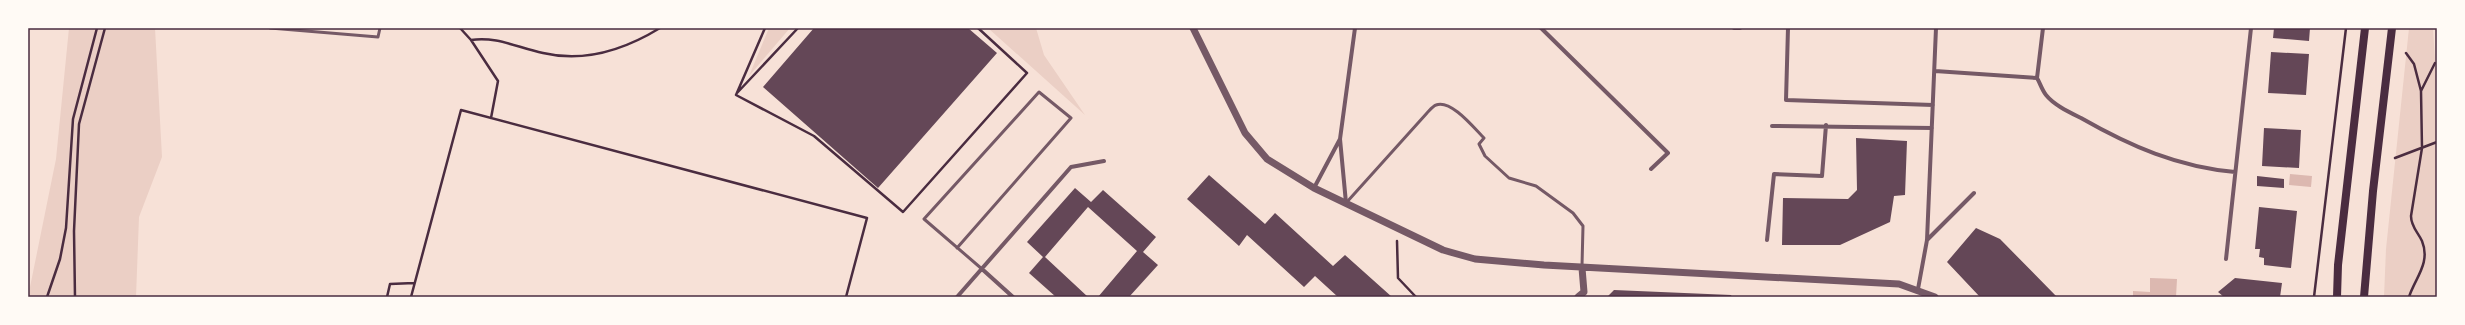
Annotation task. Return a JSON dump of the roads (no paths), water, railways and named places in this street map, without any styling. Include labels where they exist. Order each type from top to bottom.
[{"type":"main road","points":[[2337,297],[2365,28]]},
{"type":"main road","points":[[2364,297],[2373,191],[2392,28]]},
{"type":"street","points":[[1193,28],[1245,133],[1267,159],[1314,188],[1443,250],[1475,259],[1582,268],[1881,282],[1918,289],[1935,297]]},
{"type":"street","points":[[1346,203],[1340,138],[1355,28]]},
{"type":"street","points":[[1541,28],[1668,152],[1651,170]]},
{"type":"street","points":[[1734,28],[1740,28]]},
{"type":"street","points":[[1788,28],[1786,100],[1933,105]]},
{"type":"street","points":[[1918,289],[1927,240],[1936,28]]},
{"type":"street","points":[[2043,28],[2038,78],[2046,95],[2058,105],[2116,138],[2167,160],[2207,170],[2235,172]]},
{"type":"street","points":[[2226,259],[2251,28]]},
{"type":"street","points":[[1935,71],[2038,78]]},
{"type":"street","points":[[1772,126],[1826,125],[1932,128]]},
{"type":"street","points":[[1767,240],[1774,174],[1822,176],[1826,125]]},
{"type":"street","points":[[1314,188],[1340,138]]},
{"type":"street","points":[[957,297],[1071,167],[1104,161]]},
{"type":"street","points":[[1927,240],[1974,193]]},
{"type":"street","points":[[1578,297],[1584,292],[1582,268]]},
{"type":"street","points":[[982,269],[1013,297]]},
{"type":"lane","points":[[270,28],[378,37],[380,28]]},
{"type":"lane","points":[[957,248],[1071,118],[1039,92],[924,219],[957,248],[982,269]]},
{"type":"lane","points":[[1346,203],[1427,113],[1436,105],[1447,105],[1458,112],[1484,138],[1479,144],[1485,156],[1509,178],[1536,186],[1573,213],[1583,226],[1582,268]]}]
